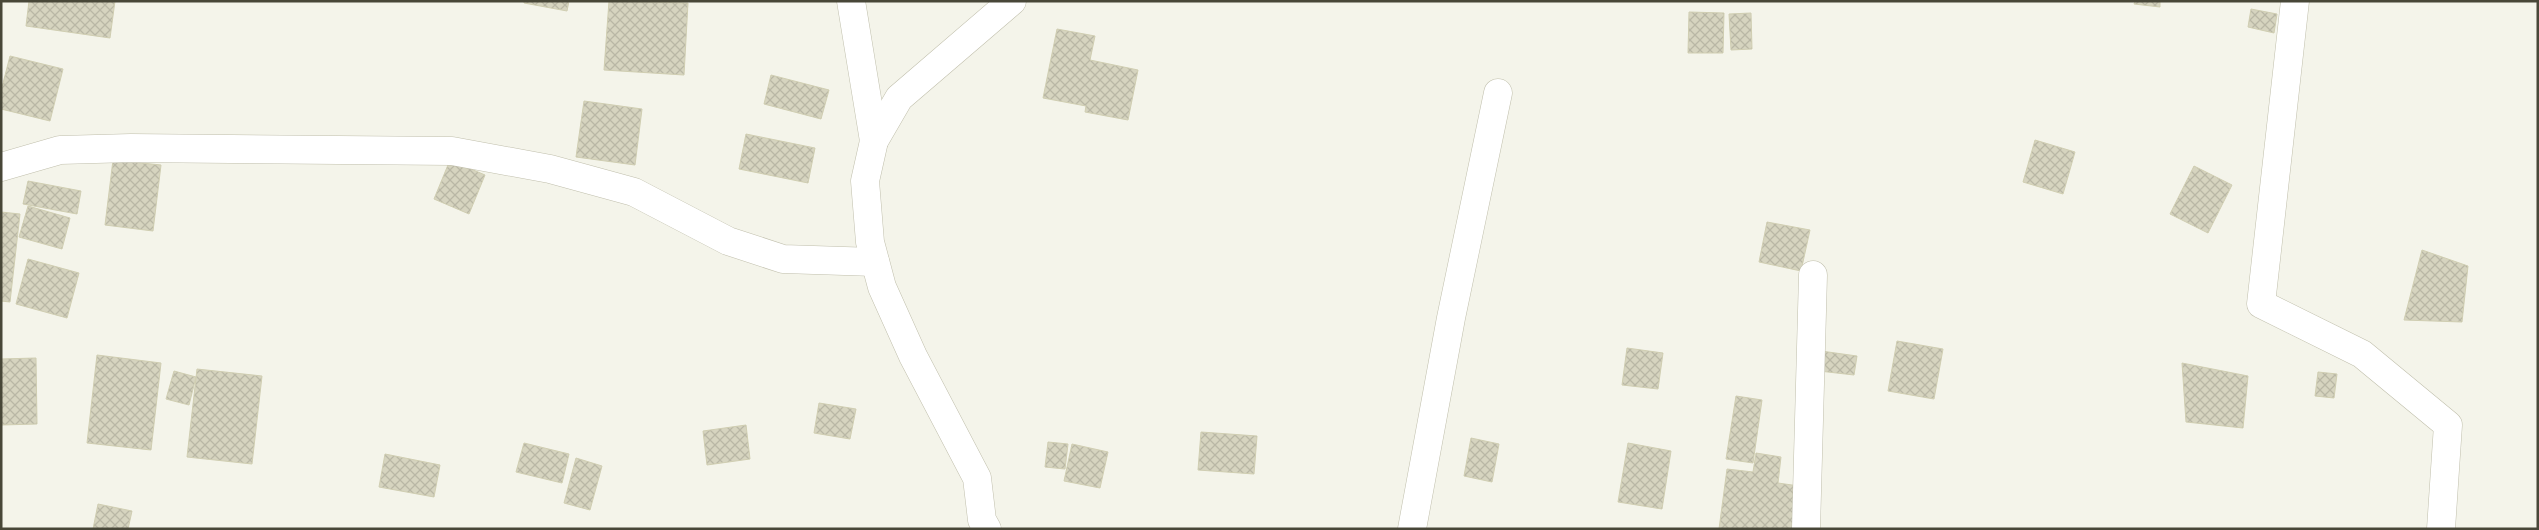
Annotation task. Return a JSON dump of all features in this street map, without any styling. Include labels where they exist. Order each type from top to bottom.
[{"type":"street","points":[[851,1],[874,141]]},
{"type":"street","points":[[988,529],[982,520],[977,478],[913,356],[882,287],[870,242],[865,180],[874,141],[899,98],[1012,1]]},
{"type":"street","points":[[2295,1],[2261,304],[2362,354],[2448,425],[2441,529]]},
{"type":"street","points":[[1412,529],[1451,318],[1498,93]]},
{"type":"street","points":[[1,167],[60,150],[131,148],[452,151],[550,169],[634,192],[728,241],[783,259],[875,262]]},
{"type":"street","points":[[1806,529],[1812,275]]},
{"type":"building","points":[[29,1],[115,1],[110,38],[26,26]]},
{"type":"building","points":[[524,1],[569,1],[567,11],[524,3]]},
{"type":"building","points":[[609,1],[688,3],[684,75],[604,70]]},
{"type":"building","points":[[2135,1],[2160,1],[2160,7],[2134,4]]},
{"type":"building","points":[[2251,9],[2277,14],[2274,33],[2248,27]]},
{"type":"building","points":[[1689,12],[1724,13],[1723,53],[1688,53]]},
{"type":"building","points":[[1751,13],[1752,49],[1731,50],[1729,14]]},
{"type":"building","points":[[1057,29],[1095,36],[1090,60],[1138,70],[1128,120],[1085,112],[1086,106],[1043,98]]},
{"type":"building","points":[[10,56],[63,69],[50,121],[1,109],[1,91]]},
{"type":"building","points":[[771,75],[829,90],[821,119],[764,104]]},
{"type":"building","points":[[584,101],[642,109],[635,165],[576,157]]},
{"type":"building","points":[[746,134],[815,148],[808,183],[739,169]]},
{"type":"building","points":[[2035,140],[2075,152],[2063,194],[2023,182]]},
{"type":"building","points":[[113,160],[161,165],[153,231],[105,225]]},
{"type":"building","points":[[450,160],[485,175],[469,214],[434,199]]},
{"type":"building","points":[[2194,166],[2232,185],[2208,233],[2170,214]]},
{"type":"building","points":[[28,181],[81,191],[77,214],[23,204]]},
{"type":"building","points":[[28,206],[70,218],[62,249],[19,237]]},
{"type":"building","points":[[1,212],[20,214],[10,302],[1,301]]},
{"type":"building","points":[[1767,222],[1810,230],[1801,271],[1759,262]]},
{"type":"building","points":[[2422,250],[2468,266],[2462,322],[2404,320]]},
{"type":"building","points":[[28,259],[79,273],[67,318],[16,304]]},
{"type":"building","points":[[1897,341],[1943,349],[1934,399],[1888,391]]},
{"type":"building","points":[[1627,348],[1663,353],[1658,389],[1622,385]]},
{"type":"building","points":[[1821,351],[1857,356],[1854,375],[1819,371]]},
{"type":"building","points":[[97,355],[161,363],[151,450],[87,443]]},
{"type":"building","points":[[36,358],[37,424],[1,425],[1,359]]},
{"type":"building","points":[[2182,363],[2248,376],[2243,428],[2186,422]]},
{"type":"building","points":[[197,369],[262,376],[252,464],[187,457]]},
{"type":"building","points":[[174,371],[196,377],[189,405],[166,399]]},
{"type":"building","points":[[2318,372],[2337,374],[2334,398],[2315,396]]},
{"type":"building","points":[[1736,396],[1762,400],[1753,463],[1726,459]]},
{"type":"building","points":[[819,403],[856,409],[850,439],[814,433]]},
{"type":"building","points":[[746,425],[750,459],[707,465],[703,431]]},
{"type":"building","points":[[1201,432],[1257,436],[1254,474],[1198,470]]},
{"type":"building","points":[[1471,438],[1499,444],[1492,482],[1464,476]]},
{"type":"building","points":[[1048,442],[1068,444],[1065,469],[1045,467]]},
{"type":"building","points":[[524,443],[569,454],[562,483],[516,472]]},
{"type":"building","points":[[1628,443],[1671,451],[1662,509],[1618,502]]},
{"type":"building","points":[[1072,444],[1108,452],[1100,488],[1064,481]]},
{"type":"building","points":[[1756,453],[1781,457],[1778,483],[1799,486],[1793,529],[1719,529],[1727,469],[1753,472]]},
{"type":"building","points":[[385,454],[440,465],[434,497],[379,487]]},
{"type":"building","points":[[576,458],[602,466],[590,510],[564,503]]},
{"type":"building","points":[[98,504],[132,511],[128,529],[93,529]]}]
